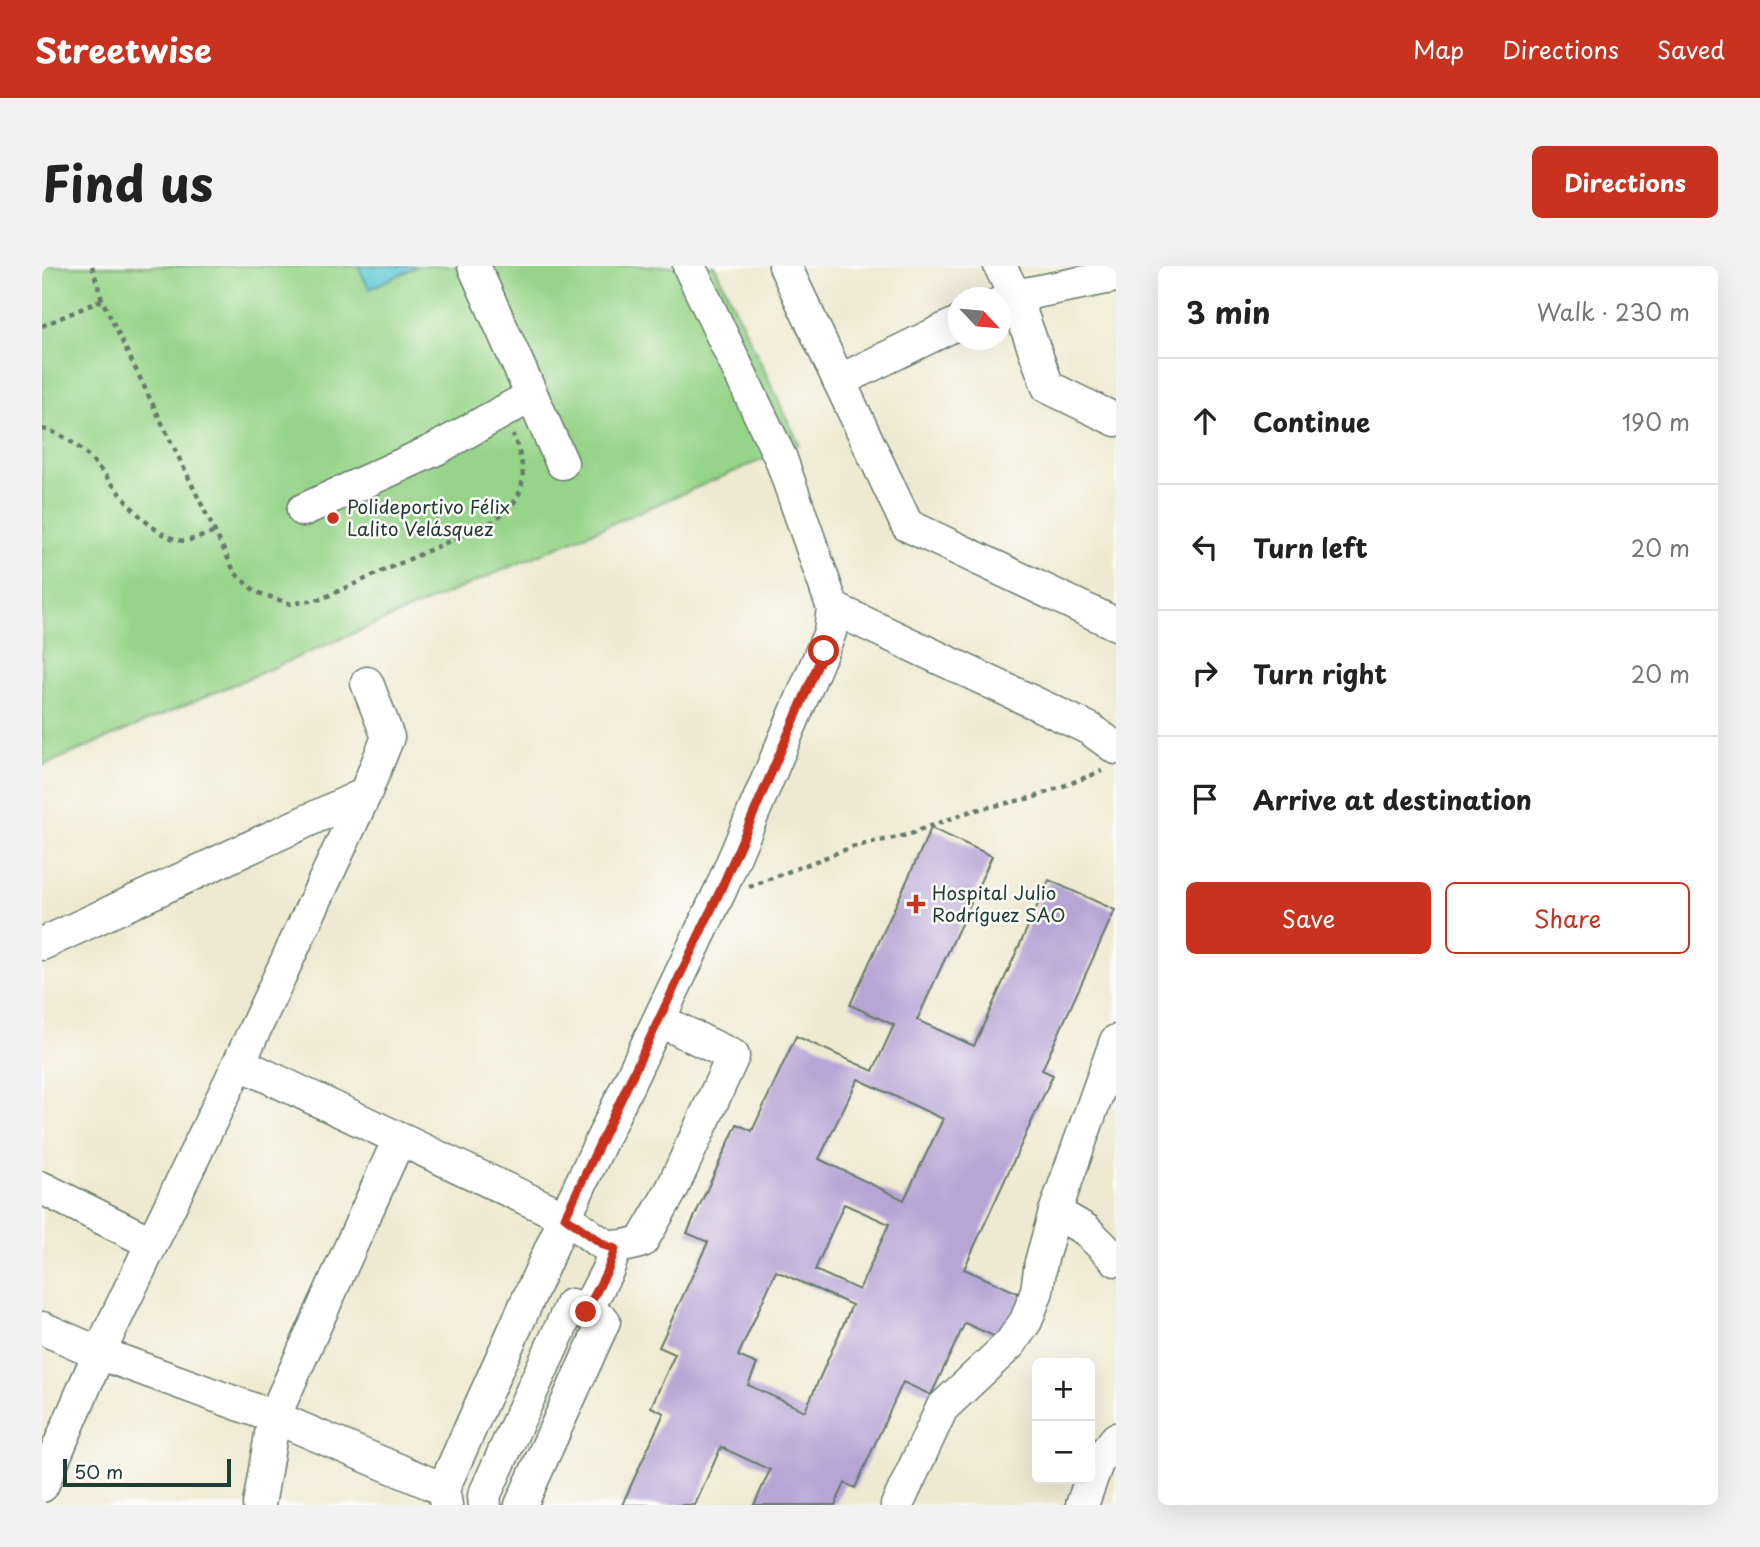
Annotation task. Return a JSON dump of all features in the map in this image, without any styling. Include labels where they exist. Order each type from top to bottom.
[{"type":"street","points":[[42,1328],[99,1353],[274,1417],[444,1497],[565,1217],[721,889],[830,632],[833,608],[781,459],[690,266]]},
{"type":"street","points":[[785,266],[907,525],[1116,624]]},
{"type":"street","points":[[1000,266],[1004,287]]},
{"type":"street","points":[[486,270],[531,396],[562,463]]},
{"type":"street","points":[[1011,298],[1116,276]]},
{"type":"street","points":[[1011,308],[1048,387],[1116,420]]},
{"type":"street","points":[[839,381],[948,328]]},
{"type":"street","points":[[303,510],[436,449],[531,396]]},
{"type":"street","points":[[833,608],[1090,729],[1110,759]]},
{"type":"street","points":[[42,1486],[99,1353],[365,794],[388,737],[367,683]]},
{"type":"street","points":[[42,944],[365,794]]},
{"type":"street","points":[[239,1063],[565,1217],[604,1245],[615,1249],[642,1241],[673,1189],[733,1056],[659,1020]]},
{"type":"street","points":[[897,1505],[942,1408],[1010,1344],[1026,1321],[1037,1291],[1041,1262],[1055,1212],[1116,1041]]},
{"type":"street","points":[[259,1505],[274,1417],[398,1139]]},
{"type":"street","points":[[42,1188],[152,1243]]},
{"type":"street","points":[[1055,1212],[1086,1230],[1116,1260]]},
{"type":"street","points":[[586,1312],[615,1249]]},
{"type":"street","points":[[485,1505],[484,1496],[571,1305],[604,1321],[521,1505]]},
{"type":"street","points":[[1082,1505],[1097,1463],[1116,1439]]},
{"type":"path","points":[[42,326],[102,300]]},
{"type":"path","points":[[42,429],[70,441],[160,533],[181,541],[215,532]]},
{"type":"path","points":[[721,889],[736,891],[750,887],[852,847],[907,835],[971,811],[1035,797],[1110,759]]},
{"type":"green space","name":"Polideportivo Félix Lalito Velásquez","points":[[42,266],[715,266],[799,444],[42,766]]},
{"type":"water","points":[[358,266],[415,266],[416,267],[369,289]]},
{"type":"building","points":[[931,828],[992,856],[917,1020],[974,1046],[1049,880],[1115,910],[1042,1070],[1053,1075],[964,1269],[1029,1298],[1009,1343],[965,1323],[931,1395],[903,1382],[855,1488],[845,1483],[835,1505],[754,1505],[770,1470],[721,1447],[695,1505],[622,1505],[664,1413],[651,1407],[675,1354],[659,1347],[708,1242],[687,1233],[737,1124],[752,1131],[796,1036],[873,1071],[894,1025],[850,1005]],"holes":[[[858,1079],[943,1119],[904,1200],[819,1159]],[[844,1204],[889,1224],[859,1290],[815,1270]],[[776,1271],[852,1305],[805,1411],[748,1385],[757,1364],[738,1356]]]},
{"type":"place","name":"Polideportivo Félix Lalito Velásquez","points":[[333,518]]},
{"type":"place","name":"Hospital Julio Rodríguez SAO","points":[[916,904]]},
{"type":"route","points":[[586,1312],[615,1249],[604,1245],[565,1217],[721,889],[824,651]]}]
